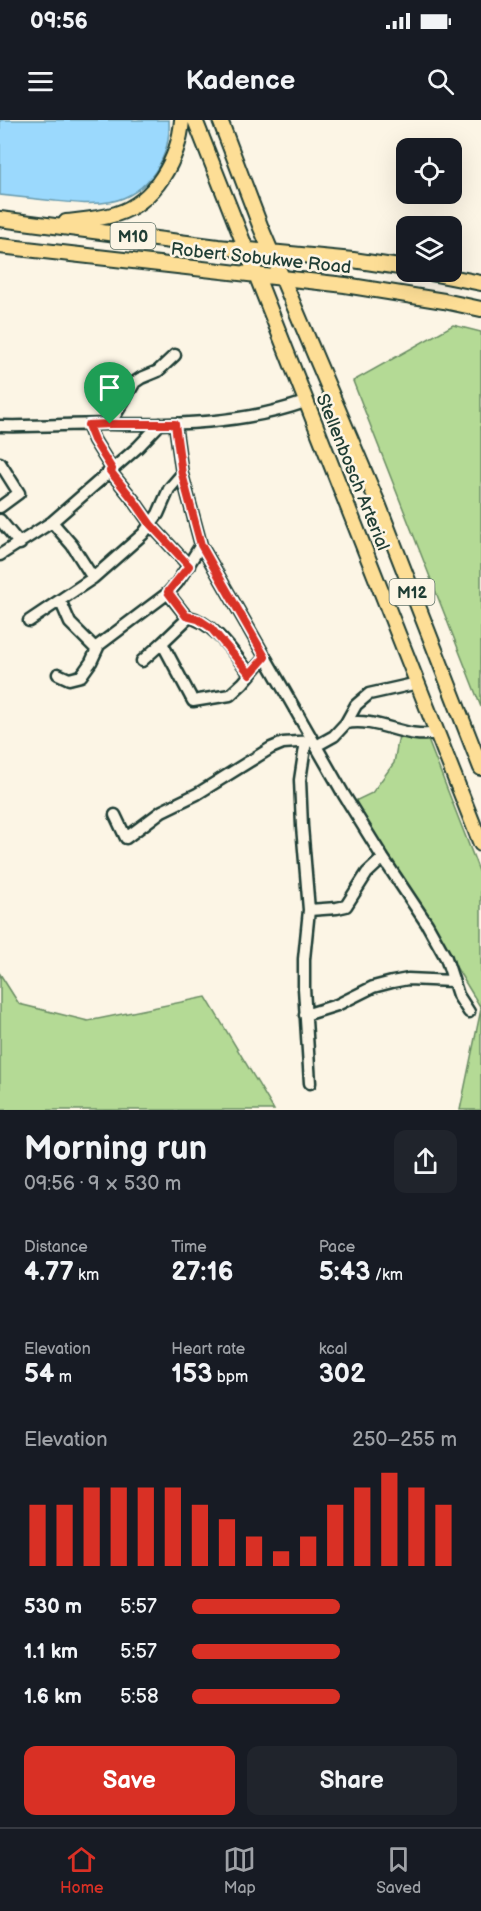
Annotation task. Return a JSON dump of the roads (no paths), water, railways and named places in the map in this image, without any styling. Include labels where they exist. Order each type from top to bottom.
[{"type":"main road","points":[[49,225],[118,213],[131,207],[149,193],[167,170],[173,158],[182,120]]},
{"type":"main road","name":"M12","points":[[195,120],[245,248]]},
{"type":"main road","name":"M12","points":[[220,120],[249,199],[271,250]]},
{"type":"main road","name":"Robert Sobukwe Road","points":[[0,219],[218,247],[271,250],[396,266]]},
{"type":"main road","name":"Robert Sobukwe Road","points":[[0,246],[379,290],[481,309]]},
{"type":"main road","name":"Stellenbosch Arterial","points":[[245,248],[481,844]]},
{"type":"main road","name":"Stellenbosch Arterial","points":[[271,250],[379,506],[481,768]]},
{"type":"main road","points":[[462,279],[481,283]]},
{"type":"street","points":[[110,424],[135,382],[158,371],[175,355]]},
{"type":"street","points":[[0,426],[175,424],[251,416],[306,402]]},
{"type":"street","points":[[0,555],[52,522],[150,436],[160,424]]},
{"type":"street","points":[[175,424],[182,474],[201,545],[311,743],[427,924],[446,958],[452,981],[469,1012]]},
{"type":"street","points":[[88,425],[111,470],[151,525],[189,566]]},
{"type":"street","points":[[0,463],[19,493],[0,507]]},
{"type":"street","points":[[29,621],[93,578],[151,525],[169,489],[182,474]]},
{"type":"street","points":[[0,520],[20,544]]},
{"type":"street","points":[[52,522],[72,545],[93,578]]},
{"type":"street","points":[[58,675],[69,679],[81,676],[92,662],[96,649],[168,592],[189,566],[201,545]]},
{"type":"street","points":[[168,592],[186,616],[198,619],[210,627],[250,674]]},
{"type":"street","points":[[60,600],[70,623],[96,649]]},
{"type":"street","points":[[142,661],[185,623],[186,616]]},
{"type":"street","points":[[162,643],[194,702],[230,695],[265,657]]},
{"type":"street","points":[[115,815],[126,838],[162,811],[205,789],[264,752],[283,743],[311,743],[334,736],[346,723],[356,705],[369,694],[418,684]]},
{"type":"street","points":[[346,723],[371,722],[409,734],[438,733]]},
{"type":"street","points":[[310,1083],[304,959],[309,910],[302,836],[300,780],[311,743]]},
{"type":"street","points":[[309,910],[346,906],[367,873],[383,858]]},
{"type":"street","points":[[305,1015],[338,1005],[373,987],[392,982],[408,979],[452,981]]},
{"type":"water","points":[[0,120],[169,120],[169,134],[162,160],[155,172],[134,193],[110,202],[55,201],[0,195]]}]
